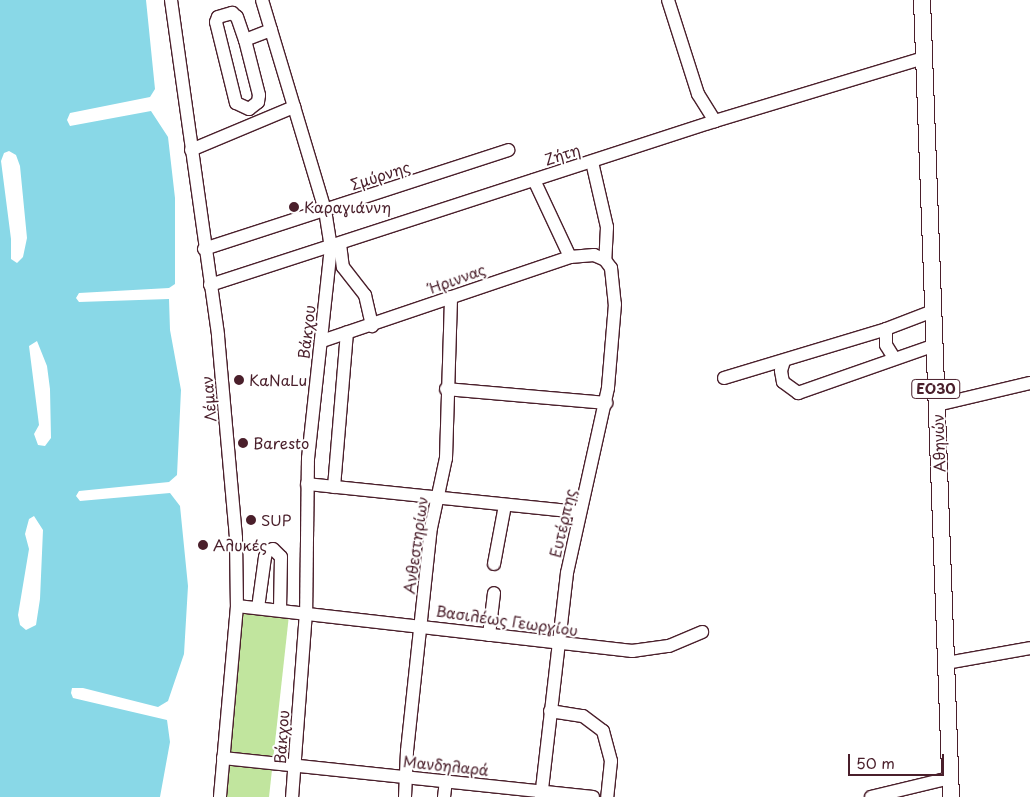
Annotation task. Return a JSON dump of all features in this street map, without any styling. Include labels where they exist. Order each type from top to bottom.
[{"type":"main road","name":"Αθηνών","points":[[922,0],[951,797]]},
{"type":"street","name":"Βάκχου","points":[[262,0],[335,246],[322,341],[307,484],[306,612],[292,797]]},
{"type":"street","points":[[668,0],[698,94],[715,121]]},
{"type":"street","name":"Λέμαν","points":[[174,1],[191,150],[224,388],[236,538],[237,606],[220,797]]},
{"type":"street","points":[[232,13],[237,17],[245,40],[259,95],[258,102],[249,108],[236,103],[216,22],[218,17],[232,13]]},
{"type":"street","points":[[245,40],[270,30]]},
{"type":"street","name":"Ζήτη","points":[[210,285],[335,246],[715,121],[924,58]]},
{"type":"street","points":[[191,150],[294,107]]},
{"type":"street","name":"Σμύρνης","points":[[204,250],[508,150]]},
{"type":"street","points":[[592,162],[607,227],[605,260]]},
{"type":"street","points":[[534,180],[570,257]]},
{"type":"street","points":[[335,246],[343,266],[365,295],[372,326]]},
{"type":"street","name":"Ήριννας","points":[[322,341],[372,326],[570,257],[590,255],[605,260]]},
{"type":"street","name":"Ευτέρπης","points":[[541,794],[567,573],[606,403],[615,304],[612,273],[605,260]]},
{"type":"street","name":"Ανθεστηρίων","points":[[405,797],[421,626],[438,497],[446,458],[446,389],[451,297]]},
{"type":"street","points":[[724,378],[886,329],[933,311]]},
{"type":"street","points":[[886,329],[886,345],[894,358]]},
{"type":"street","points":[[334,487],[348,333]]},
{"type":"street","points":[[784,361],[781,371],[783,382],[798,393],[934,345]]},
{"type":"street","points":[[937,405],[1030,383]]},
{"type":"street","points":[[446,389],[606,403]]},
{"type":"street","points":[[307,484],[580,512]]},
{"type":"street","points":[[494,564],[504,505]]},
{"type":"street","points":[[258,608],[265,557],[267,551],[273,549],[281,557],[280,610]]},
{"type":"street","points":[[489,635],[494,593]]},
{"type":"street","name":"Βασιλέως Γεωργίου","points":[[237,606],[306,612],[558,645],[639,651],[669,646],[702,632]]},
{"type":"street","points":[[946,663],[1030,648]]},
{"type":"street","points":[[550,711],[583,716],[603,731],[611,761],[607,797]]},
{"type":"street","name":"Μανδηλαρά","points":[[223,758],[446,781],[541,794],[593,797]]},
{"type":"street","points":[[871,797],[950,778]]},
{"type":"street","points":[[444,797],[446,781]]},
{"type":"green space","points":[[240,609],[289,615],[269,797],[224,797]]},
{"type":"water","points":[[0,0],[146,0],[155,89],[150,97],[70,113],[67,120],[70,126],[151,111],[168,137],[175,198],[175,284],[169,288],[79,293],[76,298],[79,302],[169,299],[170,330],[181,390],[177,475],[169,482],[79,491],[76,496],[80,501],[170,493],[180,506],[188,586],[184,654],[168,701],[158,707],[83,688],[72,688],[71,693],[73,698],[167,720],[170,742],[160,797],[0,797]]},
{"type":"pier","points":[[9,151],[16,155],[20,166],[27,238],[23,257],[17,263],[11,259],[11,239],[1,161],[4,153]]},
{"type":"pier","points":[[37,341],[47,366],[50,389],[51,438],[45,446],[38,445],[34,434],[39,425],[29,346]]},
{"type":"pier","points":[[34,516],[43,530],[40,599],[36,625],[26,630],[20,625],[18,615],[29,549],[25,534],[29,519]]},
{"type":"place","name":"Καραγιάννη","points":[[294,207]]},
{"type":"place","name":"KaNaLu","points":[[239,380]]},
{"type":"place","name":"Baresto","points":[[243,443]]},
{"type":"place","name":"SUP","points":[[251,520]]},
{"type":"place","name":"Αλυκές","points":[[203,545]]}]
